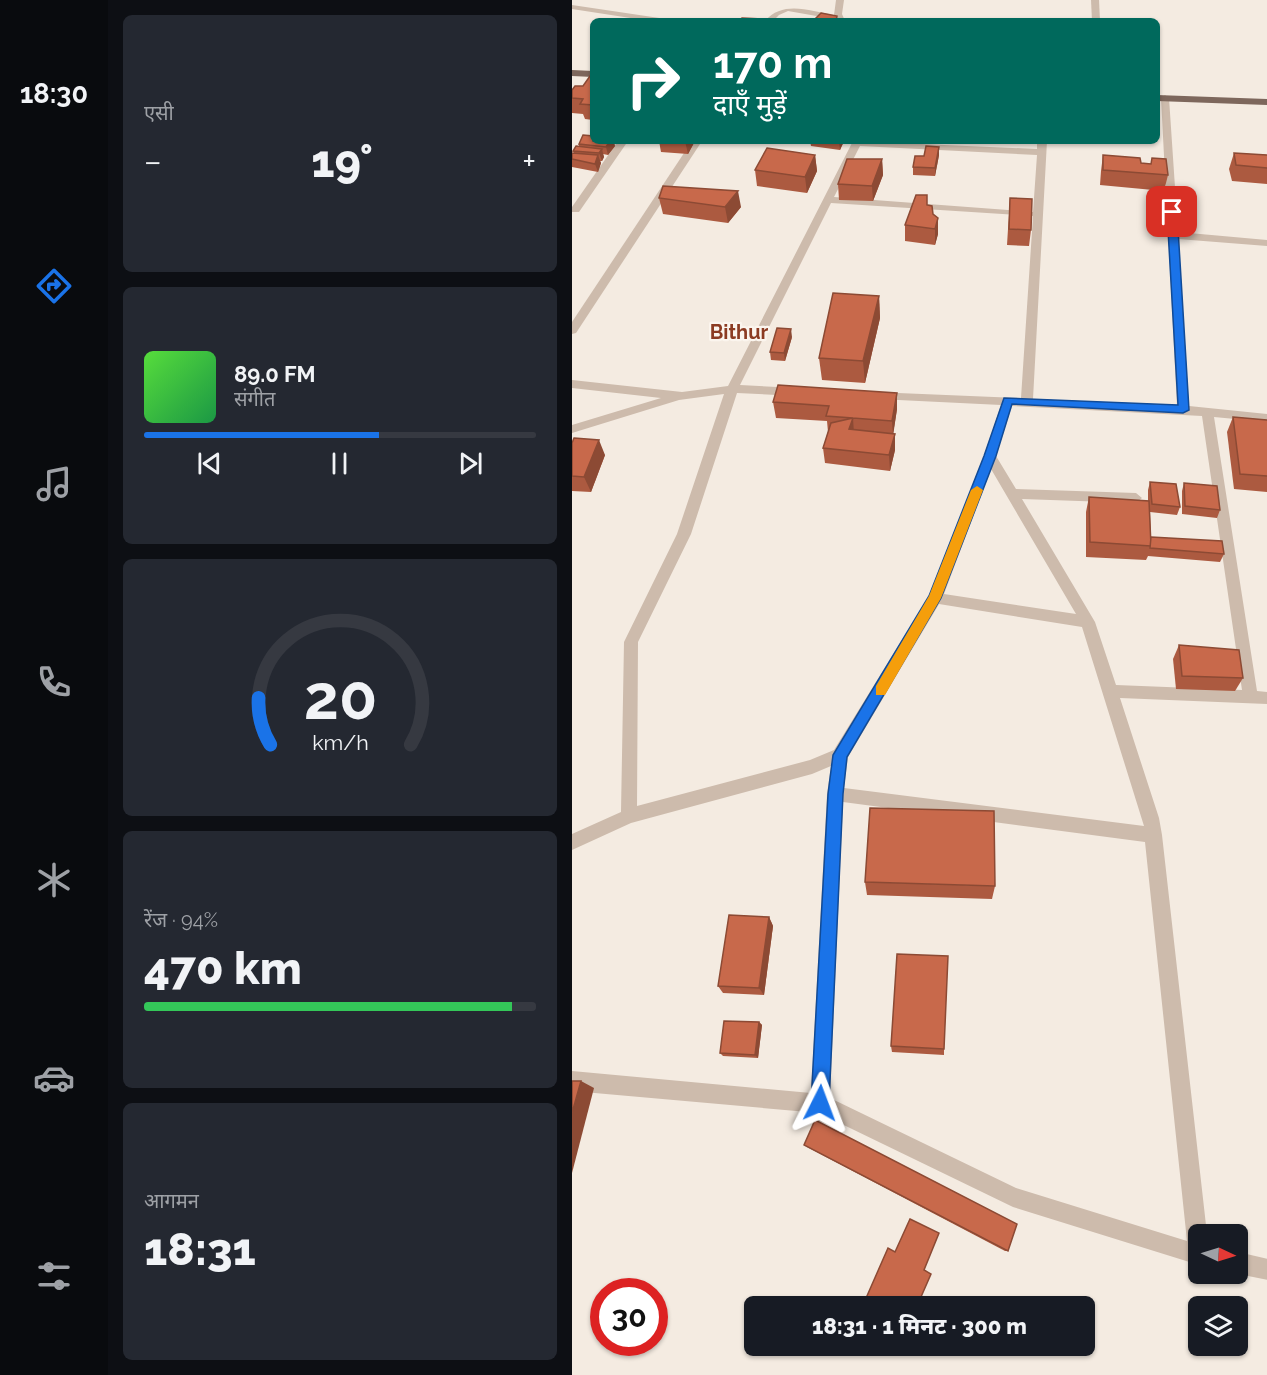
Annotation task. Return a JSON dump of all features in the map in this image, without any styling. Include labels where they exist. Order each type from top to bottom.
[{"type":"main road","points":[[572,73],[590,76]]},
{"type":"main road","points":[[1161,98],[1268,102]]},
{"type":"street","points":[[587,9],[598,0]]},
{"type":"street","points":[[840,0],[840,18]]},
{"type":"street","points":[[1095,0],[1096,18]]},
{"type":"street","points":[[572,7],[646,18]]},
{"type":"street","points":[[772,18],[776,13],[787,9],[830,18]]},
{"type":"street","points":[[586,86],[590,80]]},
{"type":"street","points":[[1161,98],[1173,235],[1183,410]]},
{"type":"street","points":[[575,210],[621,144]]},
{"type":"street","points":[[572,330],[695,144]]},
{"type":"street","points":[[629,816],[631,642],[684,534],[732,389],[856,144]]},
{"type":"street","points":[[931,144],[1042,147],[1027,401]]},
{"type":"street","points":[[829,200],[1038,214]]},
{"type":"street","points":[[1173,235],[1268,243]]},
{"type":"street","points":[[572,399],[576,385],[682,396]]},
{"type":"street","points":[[572,429],[682,396],[732,389],[813,392]]},
{"type":"street","points":[[870,395],[1207,411],[1268,418]]},
{"type":"street","points":[[820,1103],[835,794],[840,755],[935,598],[990,456],[1008,400]]},
{"type":"street","points":[[1207,411],[1250,696]]},
{"type":"street","points":[[990,456],[1088,622],[1151,818],[1196,1224]]},
{"type":"street","points":[[1013,494],[1136,498]]},
{"type":"street","points":[[935,598],[1088,622]]},
{"type":"street","points":[[1110,691],[1268,698]]},
{"type":"street","points":[[572,843],[629,816],[812,767],[840,755]]},
{"type":"street","points":[[835,794],[1154,835]]},
{"type":"street","points":[[572,1081],[820,1103],[1013,1197],[1188,1252]]},
{"type":"street","points":[[1248,1265],[1268,1270]]},
{"type":"building","points":[[821,13],[837,16],[837,18],[816,18]]},
{"type":"building","points":[[590,76],[590,105],[580,104],[583,99],[572,98],[572,90],[575,86],[583,86]]},
{"type":"building","points":[[583,135],[590,136],[590,144],[608,144],[606,147],[579,144]]},
{"type":"building","points":[[576,146],[602,149],[599,153],[573,151]]},
{"type":"building","points":[[926,146],[939,147],[935,168],[913,167],[915,156],[924,156]]},
{"type":"building","points":[[767,148],[815,155],[805,177],[755,170]]},
{"type":"building","points":[[572,153],[598,155],[595,164],[572,159]]},
{"type":"building","points":[[1234,153],[1268,155],[1268,168],[1236,165]]},
{"type":"building","points":[[1103,155],[1140,158],[1141,163],[1151,164],[1152,158],[1166,159],[1168,175],[1103,170]]},
{"type":"building","points":[[847,159],[882,159],[872,186],[838,184]]},
{"type":"building","points":[[663,186],[738,191],[725,207],[659,198]]},
{"type":"building","points":[[916,195],[927,195],[927,205],[932,206],[933,214],[938,218],[935,229],[905,225]]},
{"type":"building","points":[[1010,198],[1032,199],[1031,230],[1009,229]]},
{"type":"building","points":[[833,293],[879,296],[863,361],[819,358]]},
{"type":"building","points":[[777,328],[791,329],[784,353],[770,352]]},
{"type":"building","points":[[778,385],[897,393],[892,421],[826,416],[829,406],[773,402]]},
{"type":"building","points":[[1233,417],[1268,420],[1268,476],[1240,474]]},
{"type":"building","points":[[853,418],[849,429],[895,434],[889,455],[823,448],[831,423]]},
{"type":"building","points":[[574,438],[599,440],[584,477],[572,476]]},
{"type":"building","points":[[1150,482],[1176,484],[1180,507],[1152,504]]},
{"type":"building","points":[[1184,483],[1217,486],[1220,510],[1185,506]]},
{"type":"building","points":[[1089,497],[1149,501],[1151,546],[1090,542]]},
{"type":"building","points":[[1151,537],[1222,541],[1224,554],[1150,548]]},
{"type":"building","points":[[1179,645],[1239,650],[1243,678],[1182,676]]},
{"type":"building","points":[[870,808],[994,811],[995,886],[865,882]]},
{"type":"building","points":[[729,915],[769,917],[759,988],[718,986]]},
{"type":"building","points":[[897,954],[948,956],[944,1049],[891,1046]]},
{"type":"building","points":[[724,1021],[759,1022],[755,1055],[720,1053]]},
{"type":"building","points":[[572,1081],[581,1081],[572,1113]]},
{"type":"building","points":[[815,1120],[1017,1224],[1008,1251],[804,1145]]},
{"type":"building","points":[[910,1219],[939,1233],[924,1270],[931,1274],[921,1296],[867,1296],[888,1248],[895,1252]]},
{"type":"slow traffic","points":[[880,690],[935,598],[977,490]]},
{"type":"district","name":"Bithur","points":[[739,332]]},
{"type":"route","points":[[820,1103],[835,794],[840,755],[935,598],[990,456],[1008,400],[1183,410],[1172,212]]}]
